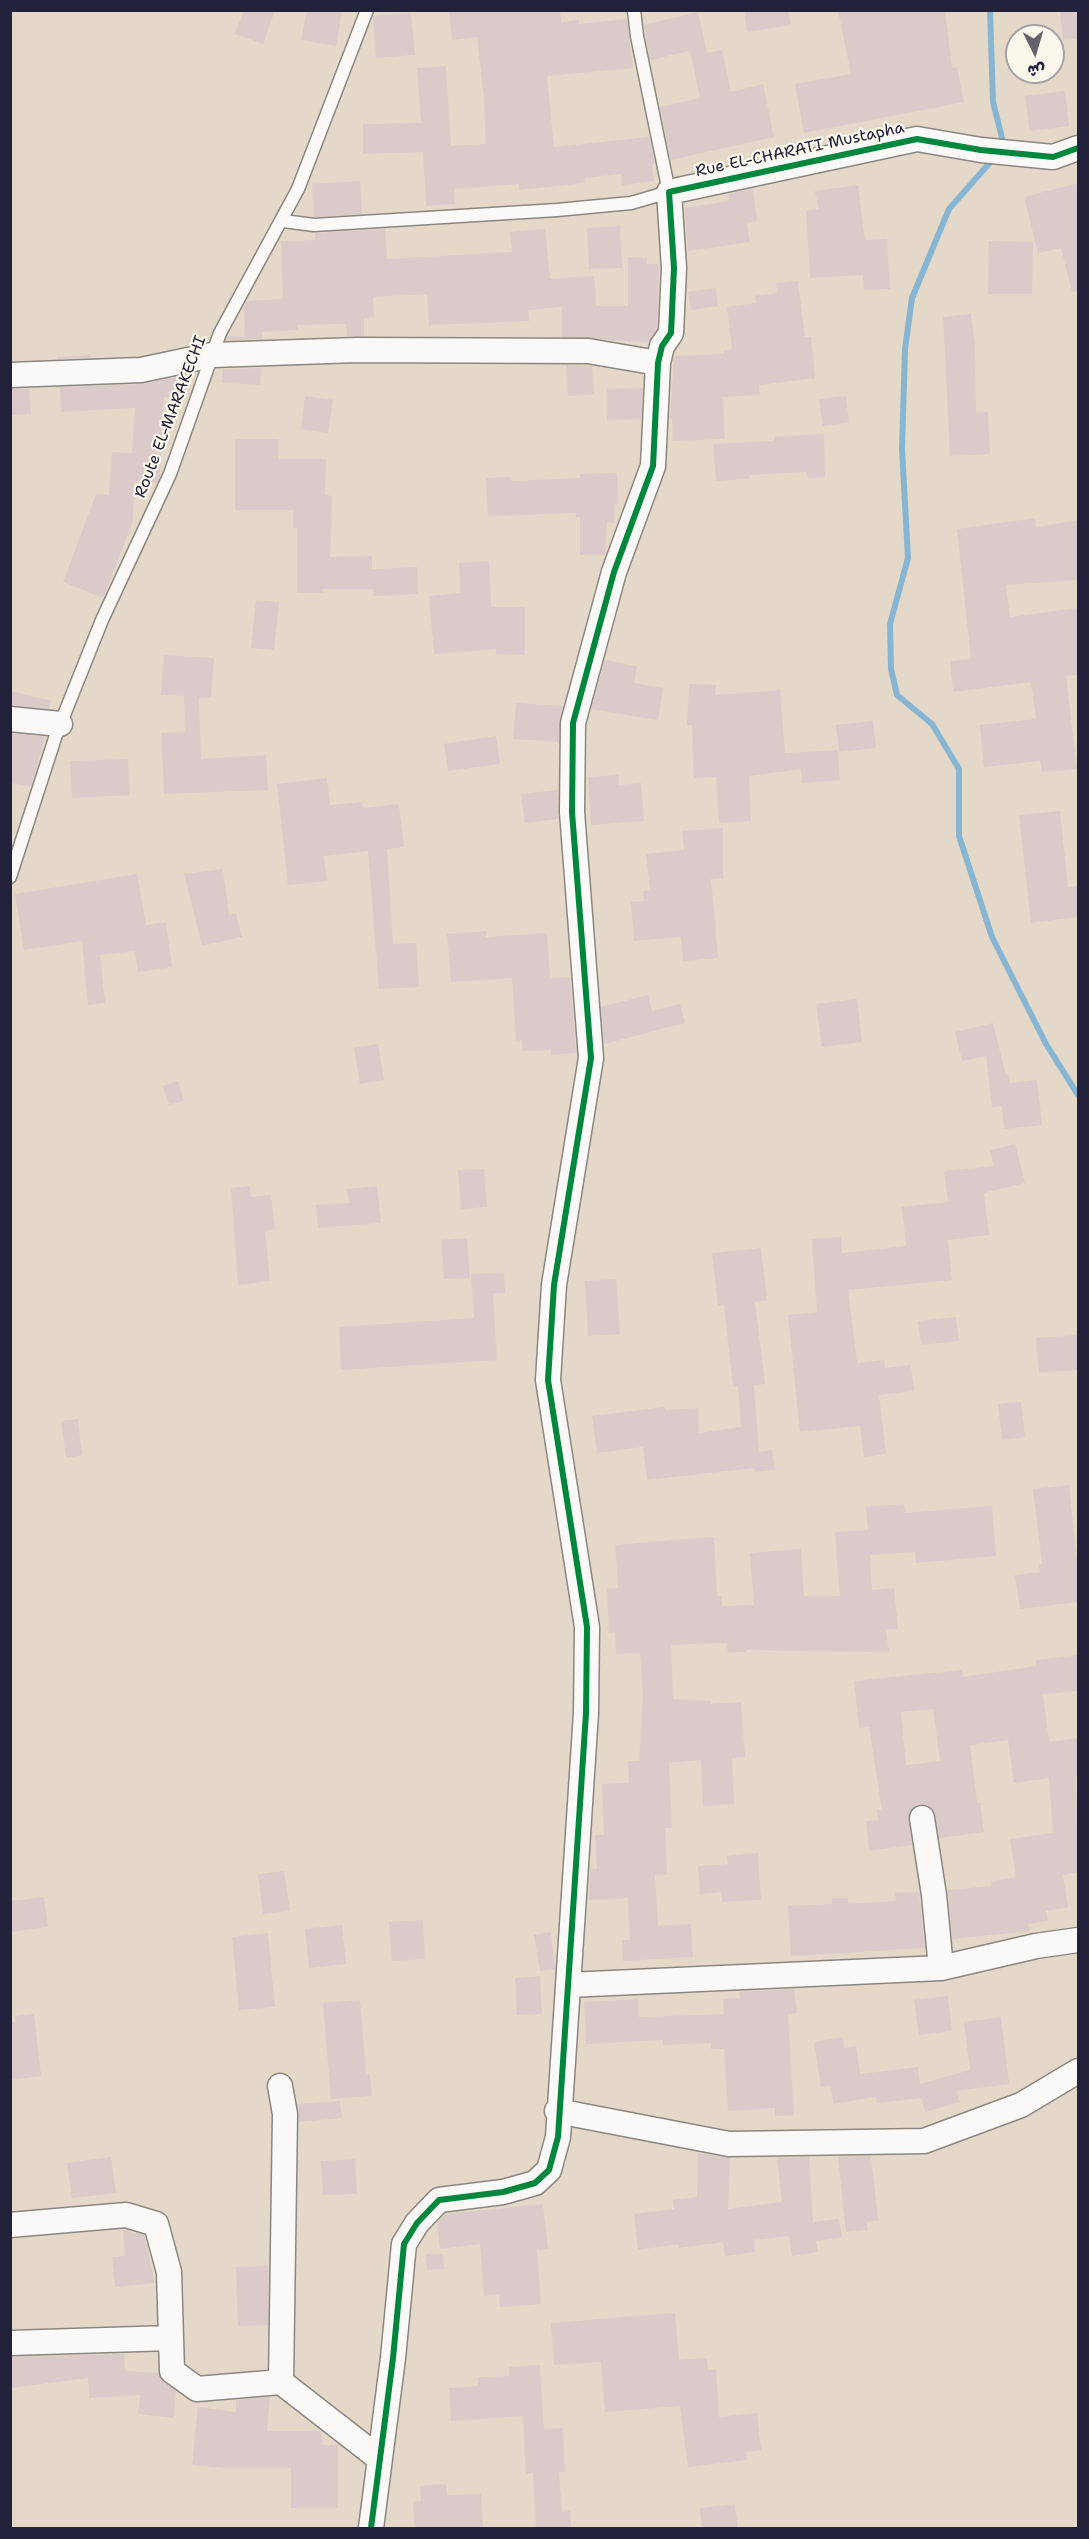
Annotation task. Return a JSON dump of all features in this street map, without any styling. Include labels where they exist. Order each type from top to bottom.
[{"type":"street","name":"Rue EL-CHARATI Mustapha","points":[[669,192],[917,139],[981,150],[1053,157],[1078,148]]},
{"type":"street","points":[[371,2529],[404,2244],[417,2223],[439,2200],[503,2192],[535,2183],[549,2170],[558,2137],[557,2111],[586,1713],[587,1627],[548,1380],[554,1285],[591,1058],[572,812],[573,723],[614,572],[653,466],[658,363],[662,346],[670,333],[674,268],[669,192]]},
{"type":"street","points":[[10,375],[141,370],[212,355],[357,350],[588,351],[658,363]]},
{"type":"street","points":[[10,719],[60,724]]},
{"type":"street","points":[[922,1818],[934,1895],[941,1968]]},
{"type":"street","points":[[568,1984],[941,1968],[1036,1946],[1078,1940]]},
{"type":"street","points":[[557,2111],[729,2144],[924,2141],[1021,2105],[1078,2071]]},
{"type":"street","points":[[280,2086],[285,2114],[281,2382]]},
{"type":"street","points":[[10,2225],[126,2215],[156,2224],[169,2272],[172,2372],[197,2390],[281,2382],[380,2459]]},
{"type":"street","points":[[10,2343],[171,2338]]},
{"type":"lane","name":"Route EL-MARAKECHI","points":[[10,877],[60,724],[102,620],[170,474],[220,333],[283,221],[298,189],[367,10]]},
{"type":"lane","points":[[283,221],[314,225],[557,210],[631,202],[669,192],[637,36],[634,10]]},
{"type":"building","points":[[244,10],[275,10],[263,44],[235,34]]},
{"type":"building","points":[[307,10],[342,10],[336,46],[301,40]]},
{"type":"building","points":[[449,10],[560,10],[561,22],[579,20],[579,24],[627,19],[633,68],[547,76],[554,147],[649,137],[655,163],[652,164],[654,181],[622,185],[621,174],[584,178],[585,183],[519,190],[519,184],[454,189],[455,204],[426,206],[423,152],[363,154],[363,124],[421,123],[417,68],[446,66],[451,146],[486,144],[477,37],[452,40]]},
{"type":"building","points":[[744,10],[788,10],[791,25],[747,32]]},
{"type":"building","points":[[838,10],[945,10],[952,68],[957,67],[964,102],[804,133],[795,84],[851,74]]},
{"type":"building","points":[[1060,10],[1078,10],[1078,39],[1065,40],[1065,24],[1061,24]]},
{"type":"building","points":[[698,12],[707,53],[722,50],[731,92],[763,84],[774,137],[671,160],[660,107],[700,98],[690,51],[650,60],[644,25]]},
{"type":"building","points":[[411,13],[415,55],[376,58],[373,16]]},
{"type":"building","points":[[1065,91],[1069,126],[1030,131],[1025,96]]},
{"type":"building","points":[[360,181],[362,214],[314,217],[312,184]]},
{"type":"building","points":[[1078,183],[1078,291],[1072,292],[1061,248],[1038,253],[1024,197]]},
{"type":"building","points":[[858,185],[865,240],[887,239],[890,289],[864,290],[863,275],[810,278],[806,211],[819,209],[815,191]]},
{"type":"building","points":[[753,189],[757,221],[747,223],[750,242],[688,251],[684,208],[729,201],[728,194]]},
{"type":"building","points":[[620,226],[622,268],[589,269],[587,228]]},
{"type":"building","points":[[385,229],[387,259],[512,252],[510,232],[545,229],[550,279],[594,276],[596,306],[628,306],[628,257],[647,258],[647,264],[659,264],[657,328],[649,342],[562,337],[562,307],[528,310],[529,321],[429,325],[427,294],[373,297],[374,317],[364,318],[364,336],[347,336],[346,324],[297,325],[298,330],[262,332],[262,339],[226,340],[228,336],[245,337],[244,307],[247,301],[283,299],[281,241],[315,240],[315,233]]},
{"type":"building","points":[[989,241],[1033,242],[1032,294],[988,294]]},
{"type":"building","points":[[798,281],[805,337],[811,337],[815,378],[759,385],[760,395],[723,397],[725,439],[673,441],[672,419],[670,419],[674,356],[724,354],[724,350],[732,349],[727,307],[756,303],[755,296],[777,293],[776,283]]},
{"type":"building","points":[[716,288],[718,306],[691,310],[688,292]]},
{"type":"building","points":[[971,314],[975,347],[976,412],[988,412],[990,454],[950,456],[943,317]]},
{"type":"building","points":[[91,355],[91,358],[58,359],[58,357]]},
{"type":"building","points":[[566,365],[592,366],[594,394],[568,396]]},
{"type":"building","points":[[261,368],[260,385],[222,383],[223,369],[220,369]]},
{"type":"building","points":[[185,375],[186,396],[164,397],[160,477],[157,483],[134,482],[133,521],[103,598],[63,582],[96,494],[109,495],[112,452],[132,453],[135,408],[61,412],[60,387],[142,384]]},
{"type":"building","points":[[643,388],[641,419],[607,420],[607,389]]},
{"type":"building","points":[[10,389],[29,389],[31,414],[10,415]]},
{"type":"building","points":[[305,396],[333,400],[328,433],[301,429]]},
{"type":"building","points":[[846,396],[849,423],[823,426],[819,399]]},
{"type":"building","points":[[824,434],[825,477],[808,478],[807,472],[749,475],[749,479],[716,481],[713,444],[774,441],[774,437]]},
{"type":"building","points":[[235,439],[279,439],[278,459],[326,459],[325,495],[332,496],[330,557],[372,556],[372,569],[417,567],[418,594],[374,596],[373,589],[323,589],[323,593],[297,593],[297,528],[293,528],[293,510],[235,510]]},
{"type":"building","points":[[617,473],[618,504],[615,504],[614,523],[607,522],[605,555],[580,555],[580,517],[576,517],[576,513],[488,516],[486,478],[511,477],[512,481],[580,478],[580,474]]},
{"type":"building","points":[[1035,518],[1036,527],[1078,520],[1078,580],[1006,585],[1010,617],[1078,608],[1078,675],[1066,676],[1077,769],[1042,772],[1040,761],[984,767],[980,725],[1036,719],[1031,682],[953,692],[950,661],[971,659],[957,529]]},
{"type":"building","points":[[489,561],[491,607],[525,607],[525,655],[496,654],[496,649],[434,654],[429,596],[460,593],[459,563]]},
{"type":"building","points":[[256,600],[279,602],[274,650],[251,648]]},
{"type":"building","points":[[164,655],[214,658],[211,698],[199,698],[201,759],[266,755],[268,790],[164,794],[161,733],[185,732],[184,696],[161,695]]},
{"type":"building","points":[[605,660],[637,666],[634,683],[663,688],[658,720],[591,709]]},
{"type":"building","points":[[689,684],[716,685],[715,695],[780,690],[785,753],[838,750],[840,780],[802,783],[801,769],[749,776],[751,821],[719,823],[716,777],[694,778],[692,725],[687,725]]},
{"type":"building","points":[[10,691],[51,701],[49,709],[10,705]]},
{"type":"building","points":[[516,703],[563,706],[559,742],[513,739]]},
{"type":"building","points":[[873,721],[876,748],[839,752],[836,725]]},
{"type":"building","points":[[10,733],[45,737],[31,786],[10,783]]},
{"type":"building","points":[[496,736],[500,764],[448,771],[444,744]]},
{"type":"building","points":[[128,759],[130,795],[72,798],[70,761]]},
{"type":"building","points":[[618,775],[619,785],[641,783],[644,821],[591,825],[588,777]]},
{"type":"building","points":[[327,778],[330,805],[362,802],[363,808],[399,804],[404,847],[387,849],[393,944],[416,943],[419,987],[379,989],[368,851],[324,856],[327,881],[288,885],[277,784]]},
{"type":"building","points":[[557,790],[558,819],[525,823],[521,794]]},
{"type":"building","points":[[1060,811],[1068,887],[1078,886],[1078,917],[1031,923],[1019,815]]},
{"type":"building","points":[[723,828],[723,878],[711,879],[718,958],[683,961],[681,937],[634,941],[631,902],[644,901],[643,891],[650,890],[646,854],[684,850],[682,831]]},
{"type":"building","points":[[223,869],[229,915],[236,913],[242,937],[202,946],[184,874]]},
{"type":"building","points":[[137,874],[146,925],[166,922],[172,967],[138,972],[135,951],[100,955],[105,1003],[88,1005],[82,941],[24,950],[15,894]]},
{"type":"building","points":[[486,931],[486,937],[547,933],[550,978],[570,977],[576,1053],[551,1055],[551,1050],[523,1051],[522,1040],[516,1041],[512,978],[451,982],[447,934]]},
{"type":"building","points":[[648,995],[652,1011],[680,1004],[685,1023],[604,1044],[601,1007]]},
{"type":"building","points":[[857,999],[862,1042],[822,1047],[816,1004]]},
{"type":"building","points":[[993,1023],[1010,1083],[1037,1080],[1042,1125],[1004,1129],[1002,1106],[992,1107],[986,1056],[962,1061],[955,1032]]},
{"type":"building","points":[[378,1044],[384,1080],[360,1084],[354,1048]]},
{"type":"building","points":[[178,1081],[184,1101],[169,1105],[163,1086]]},
{"type":"building","points":[[1015,1144],[1025,1183],[984,1193],[989,1235],[948,1240],[952,1280],[848,1290],[857,1363],[884,1360],[885,1368],[911,1365],[914,1391],[879,1395],[886,1454],[864,1457],[860,1426],[800,1432],[788,1315],[817,1312],[812,1239],[841,1237],[842,1253],[906,1246],[902,1207],[948,1202],[944,1171],[994,1166],[990,1150]]},
{"type":"building","points":[[484,1169],[487,1207],[461,1209],[458,1170]]},
{"type":"building","points":[[250,1186],[251,1197],[271,1195],[275,1229],[265,1231],[270,1281],[238,1285],[231,1188]]},
{"type":"building","points":[[377,1186],[381,1223],[318,1228],[316,1205],[349,1203],[347,1189]]},
{"type":"building","points":[[467,1238],[470,1278],[444,1279],[441,1240]]},
{"type":"building","points":[[761,1248],[767,1300],[755,1302],[765,1384],[754,1385],[759,1452],[772,1450],[775,1470],[755,1472],[754,1468],[647,1480],[643,1447],[597,1453],[592,1416],[665,1407],[665,1410],[698,1408],[699,1433],[741,1427],[738,1387],[733,1387],[724,1305],[718,1306],[712,1253]]},
{"type":"building","points":[[504,1272],[505,1293],[493,1293],[497,1360],[341,1370],[339,1327],[474,1318],[471,1274]]},
{"type":"building","points":[[616,1279],[620,1334],[588,1336],[585,1281]]},
{"type":"building","points":[[956,1317],[959,1341],[921,1345],[918,1321]]},
{"type":"building","points":[[1078,1335],[1078,1370],[1039,1373],[1036,1338]]},
{"type":"building","points":[[1021,1402],[1025,1437],[1002,1440],[998,1404]]},
{"type":"building","points":[[78,1419],[82,1455],[66,1458],[61,1421]]},
{"type":"building","points":[[1069,1485],[1078,1569],[1078,1602],[1020,1609],[1015,1575],[1040,1572],[1039,1565],[1042,1564],[1033,1489]]},
{"type":"building","points":[[904,1504],[905,1513],[992,1506],[996,1556],[916,1563],[915,1552],[870,1555],[872,1590],[894,1588],[898,1629],[886,1630],[889,1652],[746,1650],[746,1652],[728,1653],[727,1643],[671,1645],[673,1699],[710,1701],[710,1704],[741,1702],[745,1757],[732,1758],[734,1804],[703,1806],[701,1760],[669,1763],[672,1828],[665,1828],[667,1875],[655,1875],[658,1926],[691,1924],[693,1957],[623,1961],[622,1940],[630,1940],[628,1898],[589,1900],[590,1869],[597,1869],[595,1835],[604,1835],[602,1784],[629,1783],[628,1761],[639,1761],[643,1696],[640,1653],[616,1654],[615,1632],[609,1633],[607,1589],[618,1588],[615,1545],[714,1537],[717,1596],[722,1596],[722,1606],[754,1605],[750,1553],[801,1549],[804,1596],[840,1596],[835,1532],[868,1530],[866,1507]]},
{"type":"building","points":[[1078,1655],[1078,1691],[1043,1694],[1049,1742],[1078,1738],[1078,1776],[1076,1776],[1078,1872],[1063,1875],[1068,1907],[1046,1911],[1048,1921],[1028,1924],[1030,1931],[952,1939],[948,1890],[992,1886],[991,1881],[1016,1877],[1010,1839],[1053,1833],[1049,1778],[1014,1783],[1008,1740],[970,1745],[977,1803],[980,1803],[984,1832],[940,1838],[933,1810],[928,1805],[919,1804],[909,1813],[912,1845],[869,1851],[866,1821],[878,1820],[877,1810],[882,1810],[869,1727],[859,1728],[854,1681],[962,1670],[963,1677],[1036,1666],[1036,1660]],"holes":[[[933,1709],[940,1761],[906,1765],[901,1712]]]},
{"type":"building","points":[[758,1853],[761,1900],[722,1902],[721,1892],[700,1894],[698,1866],[728,1864],[727,1856]]},
{"type":"building","points":[[284,1871],[290,1911],[263,1914],[258,1874]]},
{"type":"building","points":[[919,1892],[925,1948],[791,1956],[788,1906],[832,1904],[832,1898],[848,1898],[848,1904],[896,1901],[895,1893]]},
{"type":"building","points":[[44,1897],[48,1927],[10,1932],[10,1901]]},
{"type":"building","points":[[423,1920],[425,1959],[392,1961],[389,1922]]},
{"type":"building","points":[[342,1925],[346,1964],[309,1968],[305,1929]]},
{"type":"building","points":[[551,1932],[555,1969],[540,1971],[534,1935]]},
{"type":"building","points":[[268,1933],[275,2007],[239,2010],[232,1937]]},
{"type":"building","points":[[540,1976],[542,2014],[517,2015],[515,1978]]},
{"type":"building","points":[[794,1989],[797,2013],[788,2014],[794,2115],[775,2116],[775,2108],[728,2111],[724,2049],[711,2049],[711,2043],[663,2045],[663,2040],[586,2044],[584,2002],[638,1999],[639,2017],[724,2014],[723,1999],[740,1998],[739,1992]]},
{"type":"building","points":[[948,1996],[952,2031],[919,2035],[914,2000]]},
{"type":"building","points":[[360,2000],[366,2074],[370,2074],[372,2096],[331,2099],[323,2003]]},
{"type":"building","points":[[34,2014],[41,2076],[10,2080],[10,2023],[15,2022],[15,2016]]},
{"type":"building","points":[[1001,2017],[1009,2084],[957,2091],[960,2102],[925,2112],[922,2098],[877,2103],[876,2097],[833,2104],[831,2086],[821,2087],[814,2042],[843,2037],[844,2048],[856,2046],[860,2074],[918,2067],[920,2084],[970,2070],[964,2022]]},
{"type":"building","points":[[340,2101],[342,2118],[299,2122],[298,2104]]},
{"type":"building","points":[[698,2153],[730,2158],[728,2209],[782,2202],[777,2158],[809,2157],[813,2222],[839,2219],[842,2237],[816,2241],[818,2252],[792,2256],[789,2236],[754,2240],[755,2252],[725,2256],[723,2242],[679,2248],[679,2244],[638,2250],[634,2214],[674,2209],[673,2200],[697,2197]]},
{"type":"building","points":[[871,2156],[878,2220],[867,2222],[867,2230],[846,2232],[838,2157]]},
{"type":"building","points":[[111,2157],[116,2193],[72,2198],[67,2163]]},
{"type":"building","points":[[355,2159],[357,2194],[323,2195],[321,2161]]},
{"type":"building","points":[[543,2204],[548,2249],[537,2250],[541,2304],[500,2307],[499,2295],[484,2296],[480,2244],[440,2249],[437,2223],[445,2214]]},
{"type":"building","points":[[123,2230],[144,2235],[155,2283],[115,2287],[112,2257],[125,2256]]},
{"type":"building","points":[[426,2254],[443,2254],[444,2269],[427,2270]]},
{"type":"building","points":[[268,2266],[268,2325],[238,2326],[236,2267]]},
{"type":"building","points":[[675,2313],[679,2360],[707,2358],[708,2370],[716,2370],[719,2417],[757,2413],[761,2450],[746,2452],[747,2460],[688,2467],[680,2406],[605,2412],[601,2362],[554,2365],[551,2323]]},
{"type":"building","points":[[124,2354],[125,2371],[158,2373],[163,2382],[176,2391],[174,2418],[138,2414],[140,2395],[89,2398],[88,2378],[10,2388],[10,2357]]},
{"type":"building","points":[[540,2365],[544,2429],[563,2428],[565,2472],[559,2472],[562,2512],[570,2511],[571,2529],[536,2529],[533,2473],[526,2474],[523,2416],[451,2421],[449,2388],[478,2386],[478,2377],[509,2376],[509,2367]]},
{"type":"building","points":[[270,2397],[267,2431],[321,2431],[323,2445],[338,2445],[338,2508],[291,2508],[291,2468],[224,2468],[192,2465],[198,2407],[236,2412],[236,2400]]},
{"type":"building","points":[[446,2484],[447,2495],[481,2494],[483,2529],[415,2529],[413,2502],[421,2501],[420,2486]]},
{"type":"building","points":[[735,2504],[738,2529],[702,2529],[700,2508]]},
{"type":"waterway","points":[[990,10],[993,102],[1004,146]]},
{"type":"waterway","points":[[994,158],[949,209],[912,298],[905,349],[902,449],[908,558],[890,624],[891,669],[897,695],[932,724],[959,769],[959,836],[992,937],[1046,1044],[1078,1095]]},
{"type":"cycle path","points":[[371,2528],[393,2358],[404,2244],[417,2223],[439,2200],[503,2192],[535,2183],[549,2170],[558,2137],[586,1713],[587,1627],[548,1380],[554,1285],[591,1058],[572,812],[573,723],[614,572],[653,466],[658,363],[662,346],[671,333],[674,268],[669,192],[917,139],[981,150],[1053,157],[1078,148]]}]
